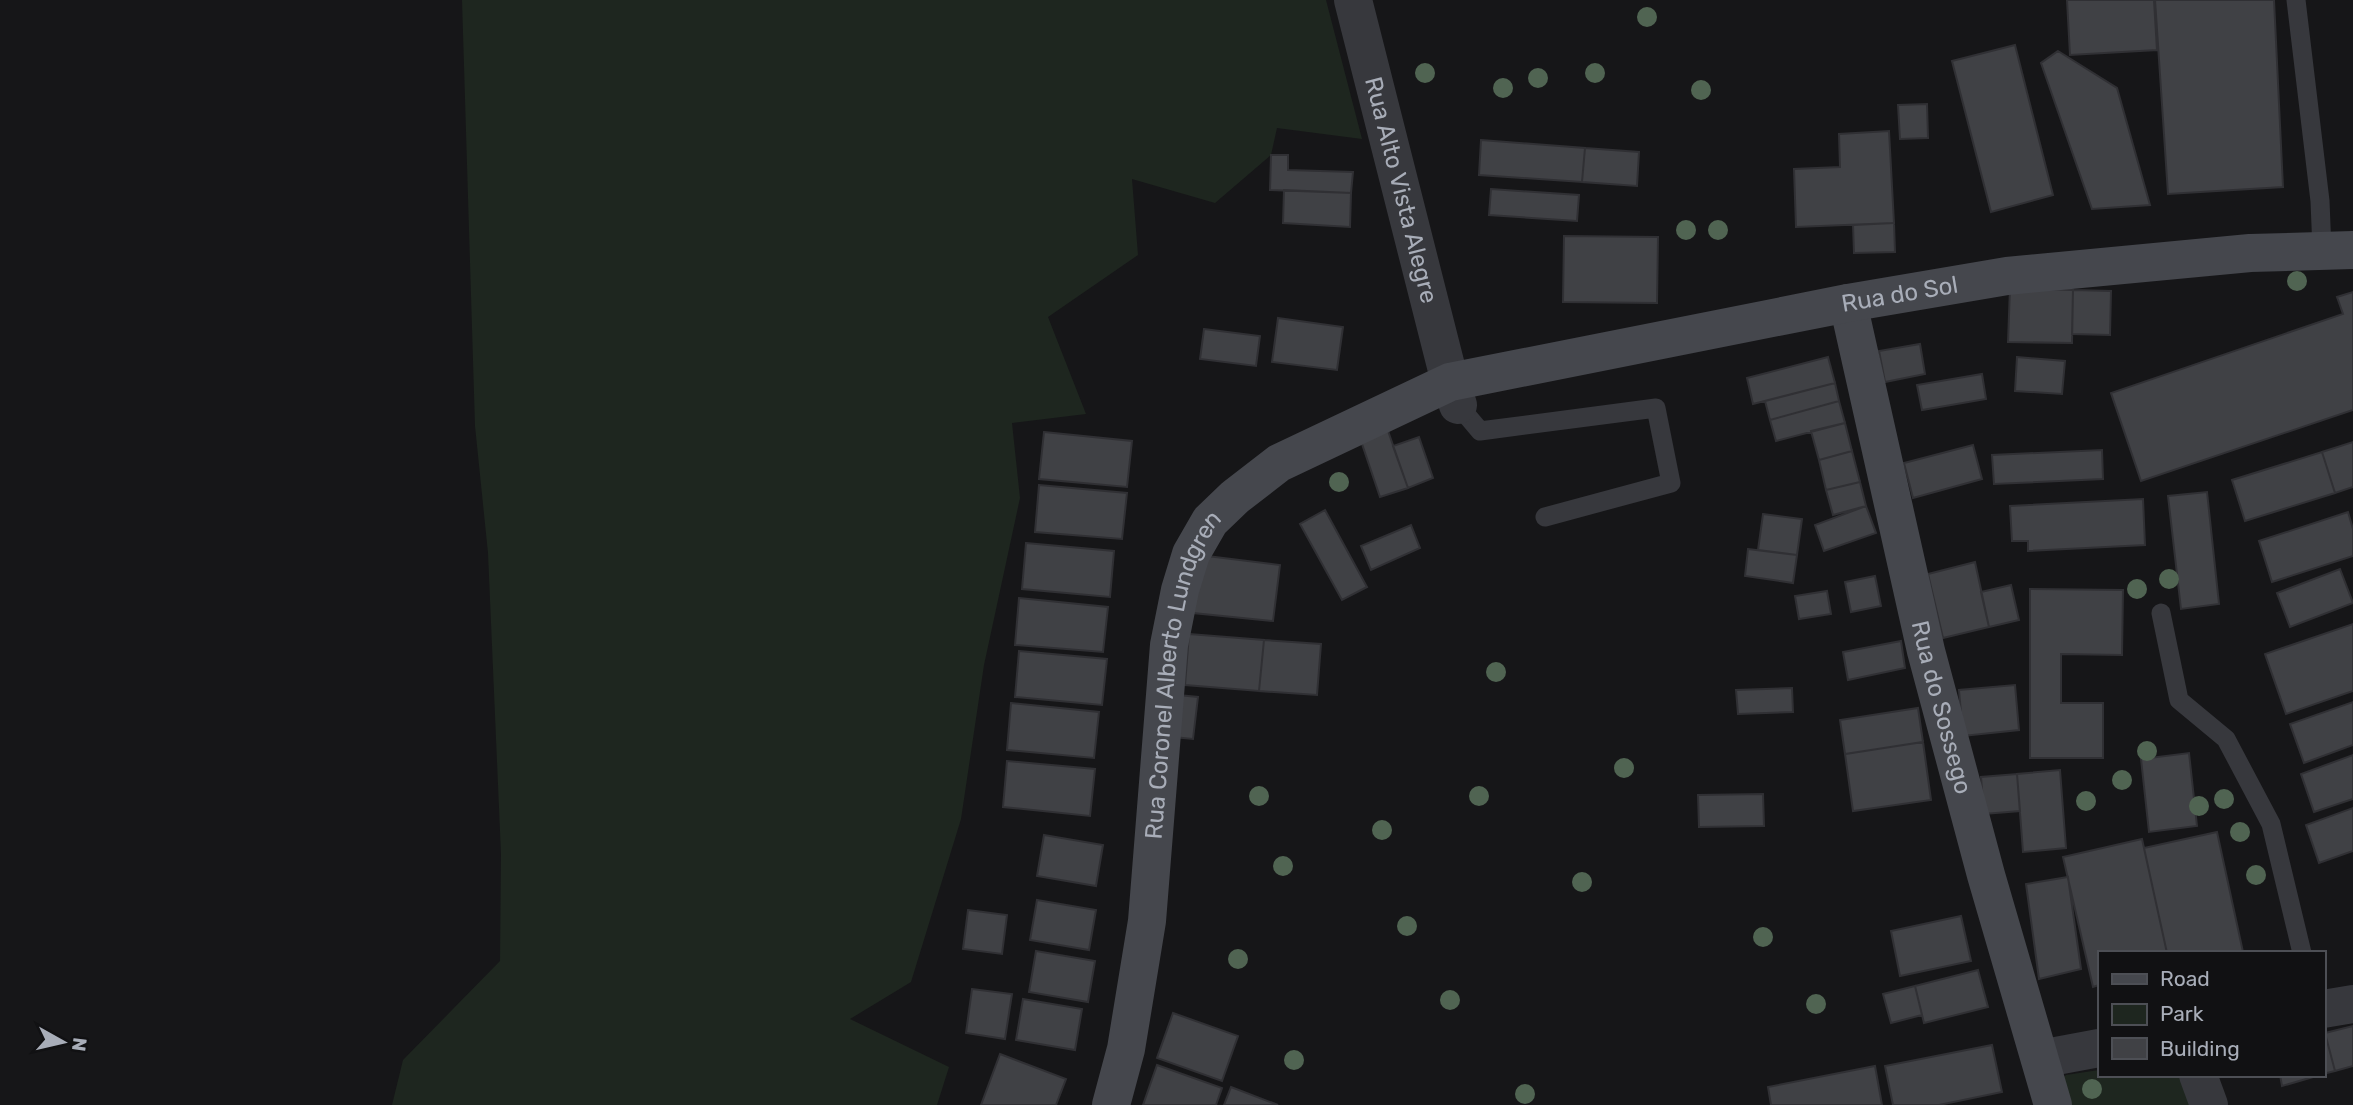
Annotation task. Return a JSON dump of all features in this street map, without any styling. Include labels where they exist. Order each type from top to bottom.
[{"type":"main road","name":"Rua do Sol","points":[[1454,393],[1848,303],[2007,276],[2250,253],[2338,250]]},
{"type":"main road","name":"Rua do Sossego","points":[[1848,303],[1926,651],[1986,875],[2053,1105]]},
{"type":"main road","name":"Rua Coronel Alberto Lundgren","points":[[1111,1105],[1126,1049],[1147,921],[1169,645],[1180,590],[1191,554],[1210,521],[1234,497],[1279,463],[1454,393]]},
{"type":"street","name":"Rua Alto Vista Alegre","points":[[1353,0],[1454,393]]},
{"type":"street","points":[[2325,1009],[2353,1004]]},
{"type":"street","points":[[2040,1059],[2098,1048]]},
{"type":"street","points":[[2199,1077],[2209,1105]]},
{"type":"lane","points":[[2296,0],[2320,201],[2338,250]]},
{"type":"lane","points":[[1454,393],[1480,431],[1656,408],[1671,483],[1545,517]]},
{"type":"lane","points":[[2161,613],[2179,700],[2226,739],[2271,824],[2302,951]]},
{"type":"green space","points":[[462,0],[1326,0],[1362,139],[1277,128],[1271,155],[1215,203],[1132,179],[1138,255],[1048,317],[1086,414],[1012,423],[1020,498],[984,665],[961,819],[911,982],[850,1019],[949,1067],[937,1105],[392,1105],[403,1060],[500,961],[501,854],[488,553],[475,426]]},
{"type":"green space","points":[[2098,1070],[2098,1077],[2185,1077],[2193,1105],[2063,1105],[2059,1081],[2066,1075]]},
{"type":"building","points":[[2067,0],[2154,0],[2157,50],[2070,55]]},
{"type":"building","points":[[2155,0],[2274,0],[2283,187],[2168,194]]},
{"type":"building","points":[[2015,45],[2053,195],[1991,212],[1952,61]]},
{"type":"building","points":[[2058,51],[2117,88],[2150,205],[2092,209],[2041,63]]},
{"type":"building","points":[[1927,104],[1928,138],[1900,139],[1898,105]]},
{"type":"building","points":[[1889,131],[1894,223],[1796,227],[1794,169],[1840,167],[1839,134]]},
{"type":"building","points":[[1481,140],[1585,148],[1582,182],[1479,175]]},
{"type":"building","points":[[1585,148],[1639,152],[1637,186],[1582,182]]},
{"type":"building","points":[[1271,155],[1288,155],[1288,170],[1353,172],[1351,193],[1270,190]]},
{"type":"building","points":[[1491,189],[1579,195],[1577,221],[1489,215]]},
{"type":"building","points":[[1284,190],[1351,193],[1350,227],[1283,223]]},
{"type":"building","points":[[1894,223],[1895,252],[1854,253],[1853,225]]},
{"type":"building","points":[[1564,236],[1658,237],[1657,303],[1563,302]]},
{"type":"building","points":[[2010,288],[2073,290],[2072,343],[2008,342]]},
{"type":"building","points":[[2073,290],[2111,291],[2110,335],[2072,334]]},
{"type":"building","points":[[2353,292],[2353,410],[2141,481],[2111,393],[2343,314],[2337,297]]},
{"type":"building","points":[[1278,318],[1343,327],[1337,370],[1272,362]]},
{"type":"building","points":[[1204,329],[1260,336],[1256,366],[1200,359]]},
{"type":"building","points":[[1920,344],[1925,374],[1885,382],[1879,351]]},
{"type":"building","points":[[1828,357],[1835,383],[1753,404],[1747,378]]},
{"type":"building","points":[[2017,357],[2065,361],[2062,394],[2015,391]]},
{"type":"building","points":[[1982,374],[1986,399],[1922,410],[1917,385]]},
{"type":"building","points":[[1835,383],[1839,401],[1770,420],[1765,401]]},
{"type":"building","points":[[1839,401],[1845,423],[1776,441],[1770,420]]},
{"type":"building","points":[[1845,423],[1852,451],[1819,460],[1811,431]]},
{"type":"building","points":[[1387,428],[1408,488],[1380,497],[1360,438]]},
{"type":"building","points":[[1044,432],[1132,441],[1127,487],[1039,479]]},
{"type":"building","points":[[1419,437],[1433,478],[1408,488],[1393,446]]},
{"type":"building","points":[[2353,442],[2353,487],[2335,493],[2322,452]]},
{"type":"building","points":[[1973,445],[1982,479],[1913,498],[1904,463]]},
{"type":"building","points":[[2102,450],[2103,479],[1994,484],[1992,455]]},
{"type":"building","points":[[1852,451],[1860,482],[1826,490],[1819,460]]},
{"type":"building","points":[[2322,452],[2335,493],[2245,521],[2232,480]]},
{"type":"building","points":[[1860,482],[1866,506],[1833,515],[1826,490]]},
{"type":"building","points":[[1039,485],[1127,493],[1122,539],[1035,532]]},
{"type":"building","points":[[2207,492],[2219,604],[2181,609],[2168,496]]},
{"type":"building","points":[[2143,499],[2145,545],[2028,551],[2028,541],[2012,541],[2010,506]]},
{"type":"building","points":[[1866,506],[1876,533],[1824,551],[1815,525]]},
{"type":"building","points":[[1325,510],[1367,587],[1342,600],[1300,524]]},
{"type":"building","points":[[2348,512],[2353,529],[2353,556],[2272,582],[2259,541]]},
{"type":"building","points":[[1763,514],[1802,519],[1797,555],[1758,550]]},
{"type":"building","points":[[1411,525],[1420,548],[1371,570],[1361,546]]},
{"type":"building","points":[[1026,543],[1114,551],[1110,597],[1022,589]]},
{"type":"building","points":[[1748,549],[1797,555],[1793,583],[1745,576]]},
{"type":"building","points":[[1199,555],[1280,565],[1273,621],[1193,613]]},
{"type":"building","points":[[1975,562],[1989,627],[1943,638],[1928,574]]},
{"type":"building","points":[[2340,569],[2353,603],[2290,627],[2277,593]]},
{"type":"building","points":[[1875,576],[1881,606],[1851,612],[1845,582]]},
{"type":"building","points":[[2011,585],[2019,620],[1989,627],[1981,592]]},
{"type":"building","points":[[2030,589],[2123,590],[2122,655],[2061,654],[2061,703],[2103,703],[2103,758],[2030,758]]},
{"type":"building","points":[[1827,591],[1831,614],[1799,619],[1795,596]]},
{"type":"building","points":[[1019,598],[1108,607],[1103,652],[1015,645]]},
{"type":"building","points":[[2353,624],[2353,691],[2286,714],[2265,654]]},
{"type":"building","points":[[1189,634],[1264,640],[1259,691],[1185,685]]},
{"type":"building","points":[[1264,640],[1321,644],[1317,695],[1259,691]]},
{"type":"building","points":[[1901,641],[1905,668],[1848,680],[1843,652]]},
{"type":"building","points":[[1019,651],[1107,659],[1102,705],[1015,697]]},
{"type":"building","points":[[2015,685],[2019,730],[1963,736],[1959,690]]},
{"type":"building","points":[[1792,688],[1793,712],[1738,714],[1736,690]]},
{"type":"building","points":[[1178,695],[1198,697],[1193,739],[1173,737]]},
{"type":"building","points":[[2353,702],[2353,745],[2304,763],[2290,724]]},
{"type":"building","points":[[1011,703],[1099,712],[1094,758],[1007,750]]},
{"type":"building","points":[[1918,708],[1923,742],[1845,754],[1840,720]]},
{"type":"building","points":[[1923,742],[1931,800],[1853,811],[1845,754]]},
{"type":"building","points":[[2189,753],[2197,826],[2149,832],[2141,759]]},
{"type":"building","points":[[2353,755],[2353,799],[2314,812],[2301,774]]},
{"type":"building","points":[[1007,761],[1095,769],[1090,816],[1003,807]]},
{"type":"building","points":[[2060,770],[2066,848],[2023,852],[2017,774]]},
{"type":"building","points":[[2017,774],[2020,811],[1984,814],[1981,777]]},
{"type":"building","points":[[1763,794],[1764,826],[1699,827],[1698,795]]},
{"type":"building","points":[[2353,808],[2353,851],[2319,863],[2306,825]]},
{"type":"building","points":[[2217,832],[2243,951],[2167,951],[2144,848]]},
{"type":"building","points":[[1044,835],[1103,845],[1096,886],[1037,876]]},
{"type":"building","points":[[2142,839],[2167,951],[2098,951],[2098,985],[2093,987],[2063,857]]},
{"type":"building","points":[[2068,877],[2081,969],[2039,979],[2026,884]]},
{"type":"building","points":[[1037,900],[1096,910],[1089,950],[1030,940]]},
{"type":"building","points":[[968,910],[1007,915],[1002,954],[963,949]]},
{"type":"building","points":[[1961,916],[1971,961],[1900,976],[1891,931]]},
{"type":"building","points":[[1036,951],[1095,961],[1088,1002],[1029,992]]},
{"type":"building","points":[[1978,970],[1988,1007],[1924,1023],[1915,986]]},
{"type":"building","points":[[1915,986],[1922,1015],[1891,1023],[1883,994]]},
{"type":"building","points":[[972,989],[1012,994],[1005,1039],[966,1033]]},
{"type":"building","points":[[1023,999],[1082,1009],[1075,1050],[1016,1040]]},
{"type":"building","points":[[1173,1013],[1238,1036],[1222,1081],[1157,1058]]},
{"type":"building","points":[[2353,1026],[2353,1066],[2335,1071],[2325,1033]]},
{"type":"building","points":[[2325,1033],[2335,1071],[2325,1074]]},
{"type":"building","points":[[1992,1045],[2002,1092],[1939,1105],[1893,1105],[1885,1066]]},
{"type":"building","points":[[1000,1054],[1066,1079],[1056,1105],[981,1105]]},
{"type":"building","points":[[1157,1065],[1222,1088],[1216,1105],[1143,1105]]},
{"type":"building","points":[[1875,1066],[1882,1105],[1771,1105],[1768,1087]]},
{"type":"building","points":[[2280,1077],[2313,1077],[2282,1086]]},
{"type":"building","points":[[1231,1087],[1278,1105],[1224,1105]]}]
